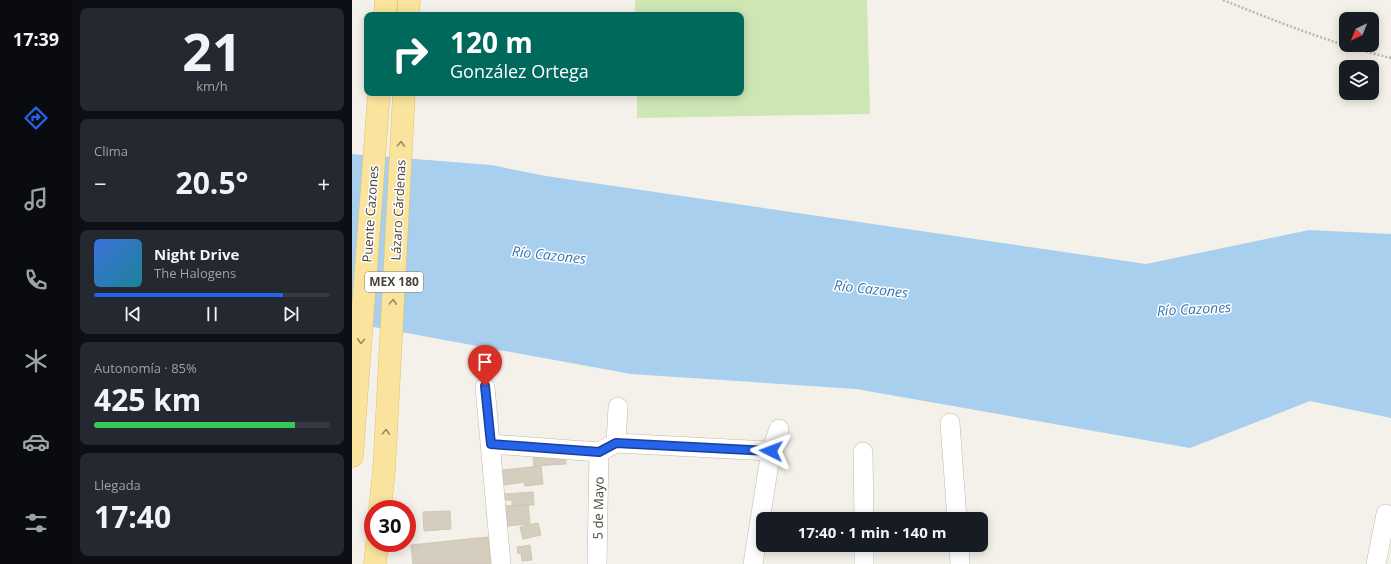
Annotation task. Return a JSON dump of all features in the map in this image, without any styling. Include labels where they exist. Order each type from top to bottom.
[{"type":"main road","points":[[385,12],[386,0]]},
{"type":"main road","points":[[408,12],[409,0]]},
{"type":"main road","name":"Puente Cazones","points":[[352,456],[379,96]]},
{"type":"main road","name":"Lázaro Cárdenas","points":[[381,500],[384,471],[404,96]]},
{"type":"main road","points":[[375,564],[376,552]]},
{"type":"street","points":[[485,386],[501,564]]},
{"type":"street","points":[[616,443],[618,407]]},
{"type":"street","points":[[950,423],[956,512]]},
{"type":"street","points":[[753,564],[771,451],[779,430]]},
{"type":"street","points":[[491,444],[599,452],[616,443],[771,451]]},
{"type":"street","name":"5 de Mayo","points":[[597,564],[599,452]]},
{"type":"street","points":[[863,452],[864,512]]},
{"type":"street","points":[[1376,564],[1386,514]]},
{"type":"street","points":[[864,552],[864,564]]},
{"type":"street","points":[[959,552],[960,564]]},
{"type":"path","points":[[1223,0],[1307,33],[1357,50],[1391,58]]},
{"type":"green space","points":[[635,0],[867,0],[870,114],[637,118],[637,96],[744,96],[744,12],[635,12]]},
{"type":"water","name":"Río Cazones","points":[[352,154],[491,165],[546,176],[1146,264],[1309,230],[1391,234],[1391,418],[1310,401],[1190,448],[856,389],[631,374],[352,323]]},
{"type":"building","points":[[565,454],[566,464],[534,466],[533,456]]},
{"type":"building","points":[[541,466],[543,484],[525,486],[524,482],[504,485],[502,470]]},
{"type":"building","points":[[533,492],[534,505],[512,506],[512,500],[503,500],[503,494]]},
{"type":"building","points":[[528,505],[530,524],[506,526],[504,506]]},
{"type":"building","points":[[450,511],[451,529],[424,531],[423,512]]},
{"type":"building","points":[[538,523],[541,535],[523,539],[520,527]]},
{"type":"building","points":[[488,537],[491,564],[413,564],[412,552],[416,552],[416,544]]},
{"type":"building","points":[[530,545],[532,560],[522,561],[521,553],[518,554],[517,547]]},
{"type":"route","points":[[485,386],[491,444],[599,452],[616,443],[771,451]]}]
